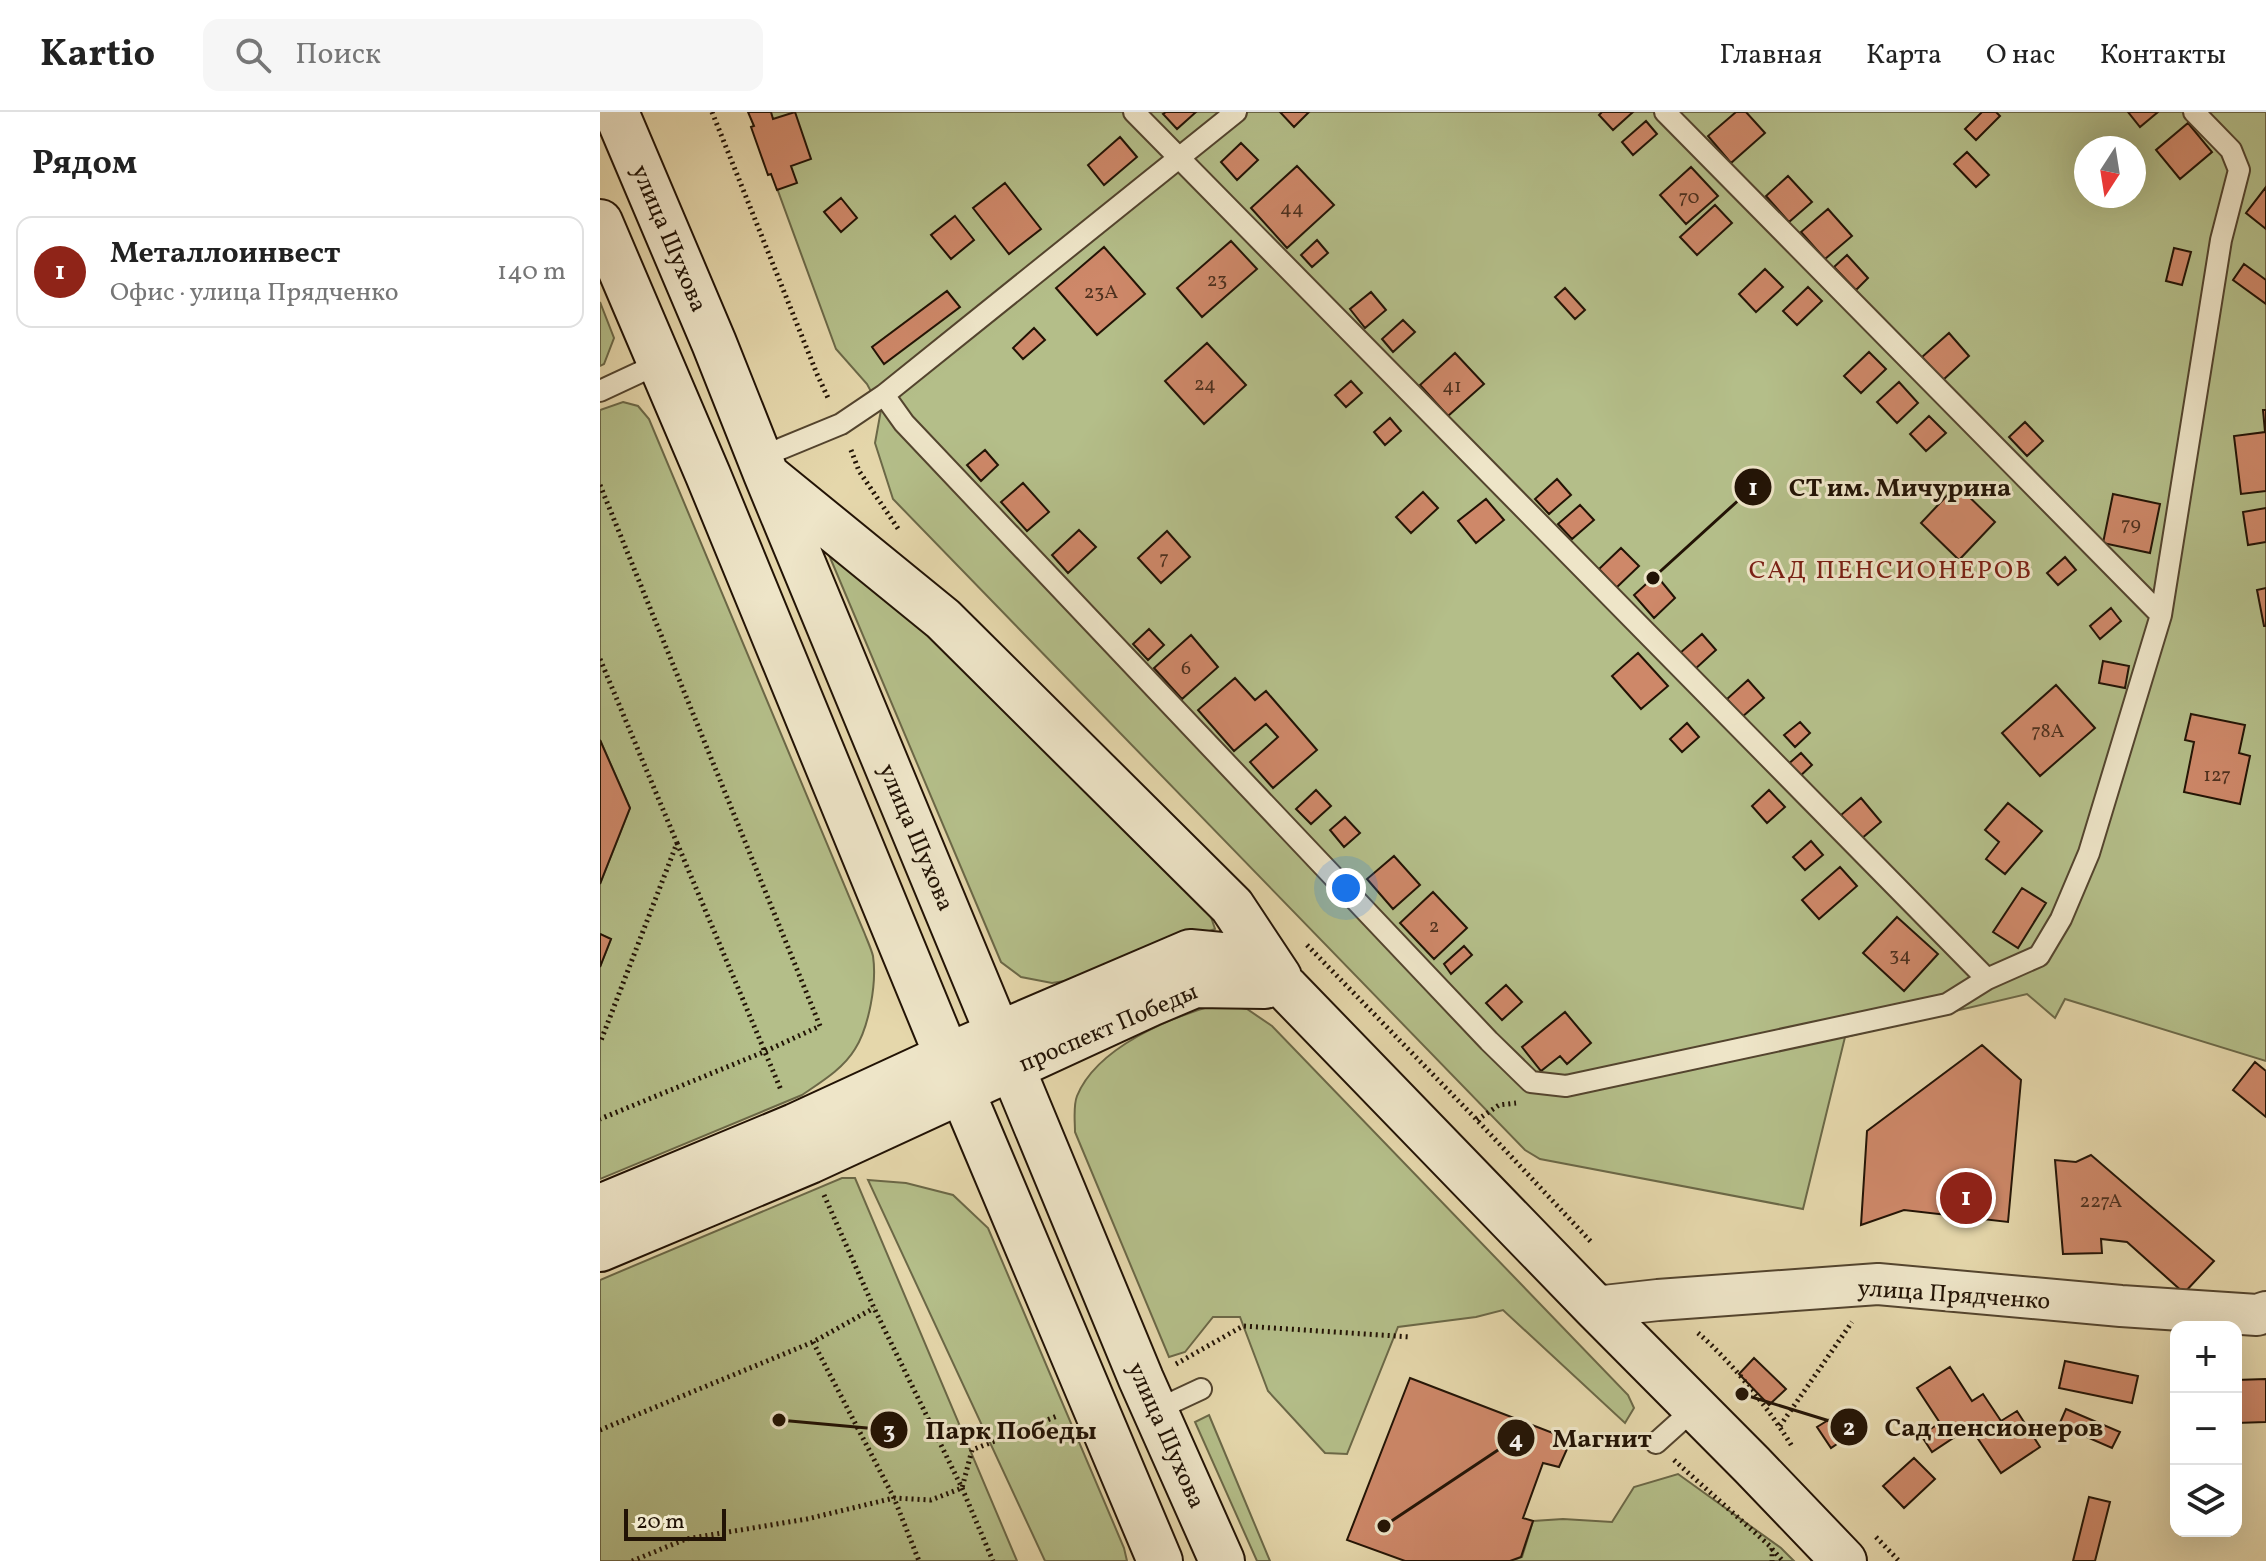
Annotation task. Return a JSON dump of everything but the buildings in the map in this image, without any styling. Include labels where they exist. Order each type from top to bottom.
[{"type":"main road","name":"улица Шухова","points":[[616,112],[1156,1410],[1222,1561]]},
{"type":"main road","points":[[600,222],[1160,1561]]},
{"type":"main road","points":[[660,363],[714,343]]},
{"type":"main road","points":[[708,475],[763,465],[943,619],[1232,906],[1287,989],[1844,1561]]},
{"type":"main road","name":"проспект Победы","points":[[600,1249],[803,1144],[1006,1051],[1190,952],[1242,957],[1267,970],[1287,989]]},
{"type":"main road","name":"проспект Победы","points":[[600,1207],[803,1144]]},
{"type":"street","name":"улица Прядченко","points":[[1595,1307],[1878,1284],[2121,1306],[2257,1315],[2266,1312]]},
{"type":"lane","points":[[1134,112],[1987,979]]},
{"type":"lane","points":[[763,465],[841,424],[884,395],[1236,112]]},
{"type":"lane","points":[[1665,112],[2161,615]]},
{"type":"lane","points":[[884,395],[904,423],[1531,1082],[1566,1086],[1947,1004],[1987,979],[2039,956],[2061,919],[2089,853],[2161,615],[2221,240],[2239,170],[2231,150],[2194,112]]},
{"type":"lane","points":[[600,391],[660,363]]},
{"type":"lane","points":[[1156,1410],[1201,1389]]},
{"type":"lane","points":[[1656,1443],[1695,1408]]},
{"type":"path","points":[[712,112],[859,471],[901,532]]},
{"type":"path","points":[[600,485],[820,1026],[600,1119]]},
{"type":"path","points":[[600,659],[874,1308],[962,1488],[993,1561]]},
{"type":"path","points":[[600,1043],[677,843]]},
{"type":"path","points":[[1301,938],[1595,1246]]},
{"type":"path","points":[[1477,1120],[1499,1105],[1521,1102],[1531,1082]]},
{"type":"path","points":[[1658,1300],[1715,1347],[1780,1426],[1878,1284]]},
{"type":"path","points":[[600,1430],[813,1342],[874,1308]]},
{"type":"path","points":[[813,1342],[894,1498],[919,1561]]},
{"type":"path","points":[[1656,1443],[1783,1561]]},
{"type":"path","points":[[632,1561],[686,1539],[807,1519],[894,1498]]},
{"type":"path","points":[[1772,1548],[1772,1561]]},
{"type":"green space","points":[[749,112],[2266,112],[2266,1061],[2065,999],[2055,1018],[2027,994],[1845,1037],[1803,1209],[1540,1159],[1525,1150],[893,499],[875,443],[881,410],[867,384],[836,349]]},
{"type":"green space","points":[[600,302],[614,338],[604,364],[600,366]]},
{"type":"green space","points":[[623,402],[638,406],[649,419],[869,944],[874,979],[871,1004],[860,1040],[844,1063],[824,1080],[802,1095],[600,1179],[600,967],[611,939],[600,934],[600,884],[630,808],[600,740],[600,410]]},
{"type":"green space","points":[[829,555],[928,633],[1042,743],[1211,917],[1215,929],[1083,978],[1052,983],[1021,977],[1001,962]]},
{"type":"green space","points":[[1218,1004],[1247,1009],[1272,1026],[1628,1395],[1634,1408],[1625,1423],[1503,1310],[1476,1317],[1398,1327],[1347,1454],[1325,1453],[1268,1391],[1240,1317],[1213,1317],[1185,1352],[1169,1357],[1075,1132],[1075,1104],[1087,1079],[1118,1049],[1158,1026]]},
{"type":"green space","points":[[842,1178],[855,1178],[1017,1561],[600,1561],[600,1280]]},
{"type":"green space","points":[[868,1180],[906,1183],[953,1195],[988,1228],[1127,1561],[1045,1561]]},
{"type":"green space","points":[[1209,1415],[1270,1561],[1257,1561],[1195,1422]]},
{"type":"green space","points":[[1678,1474],[1781,1548],[1794,1561],[1510,1561],[1522,1557],[1533,1521],[1612,1522],[1634,1487]]},
{"type":"place","name":"СТ им. Мичурина","points":[[1653,578]]},
{"type":"place","name":"Металлоинвест","points":[[1966,1198]]},
{"type":"place","name":"Сад пенсионеров","points":[[1742,1394]]},
{"type":"place","name":"Парк Победы","points":[[779,1420]]},
{"type":"place","name":"Магнит","points":[[1384,1526]]},
{"type":"district","name":"САД ПЕНСИОНЕРОВ","points":[[1891,569]]}]
